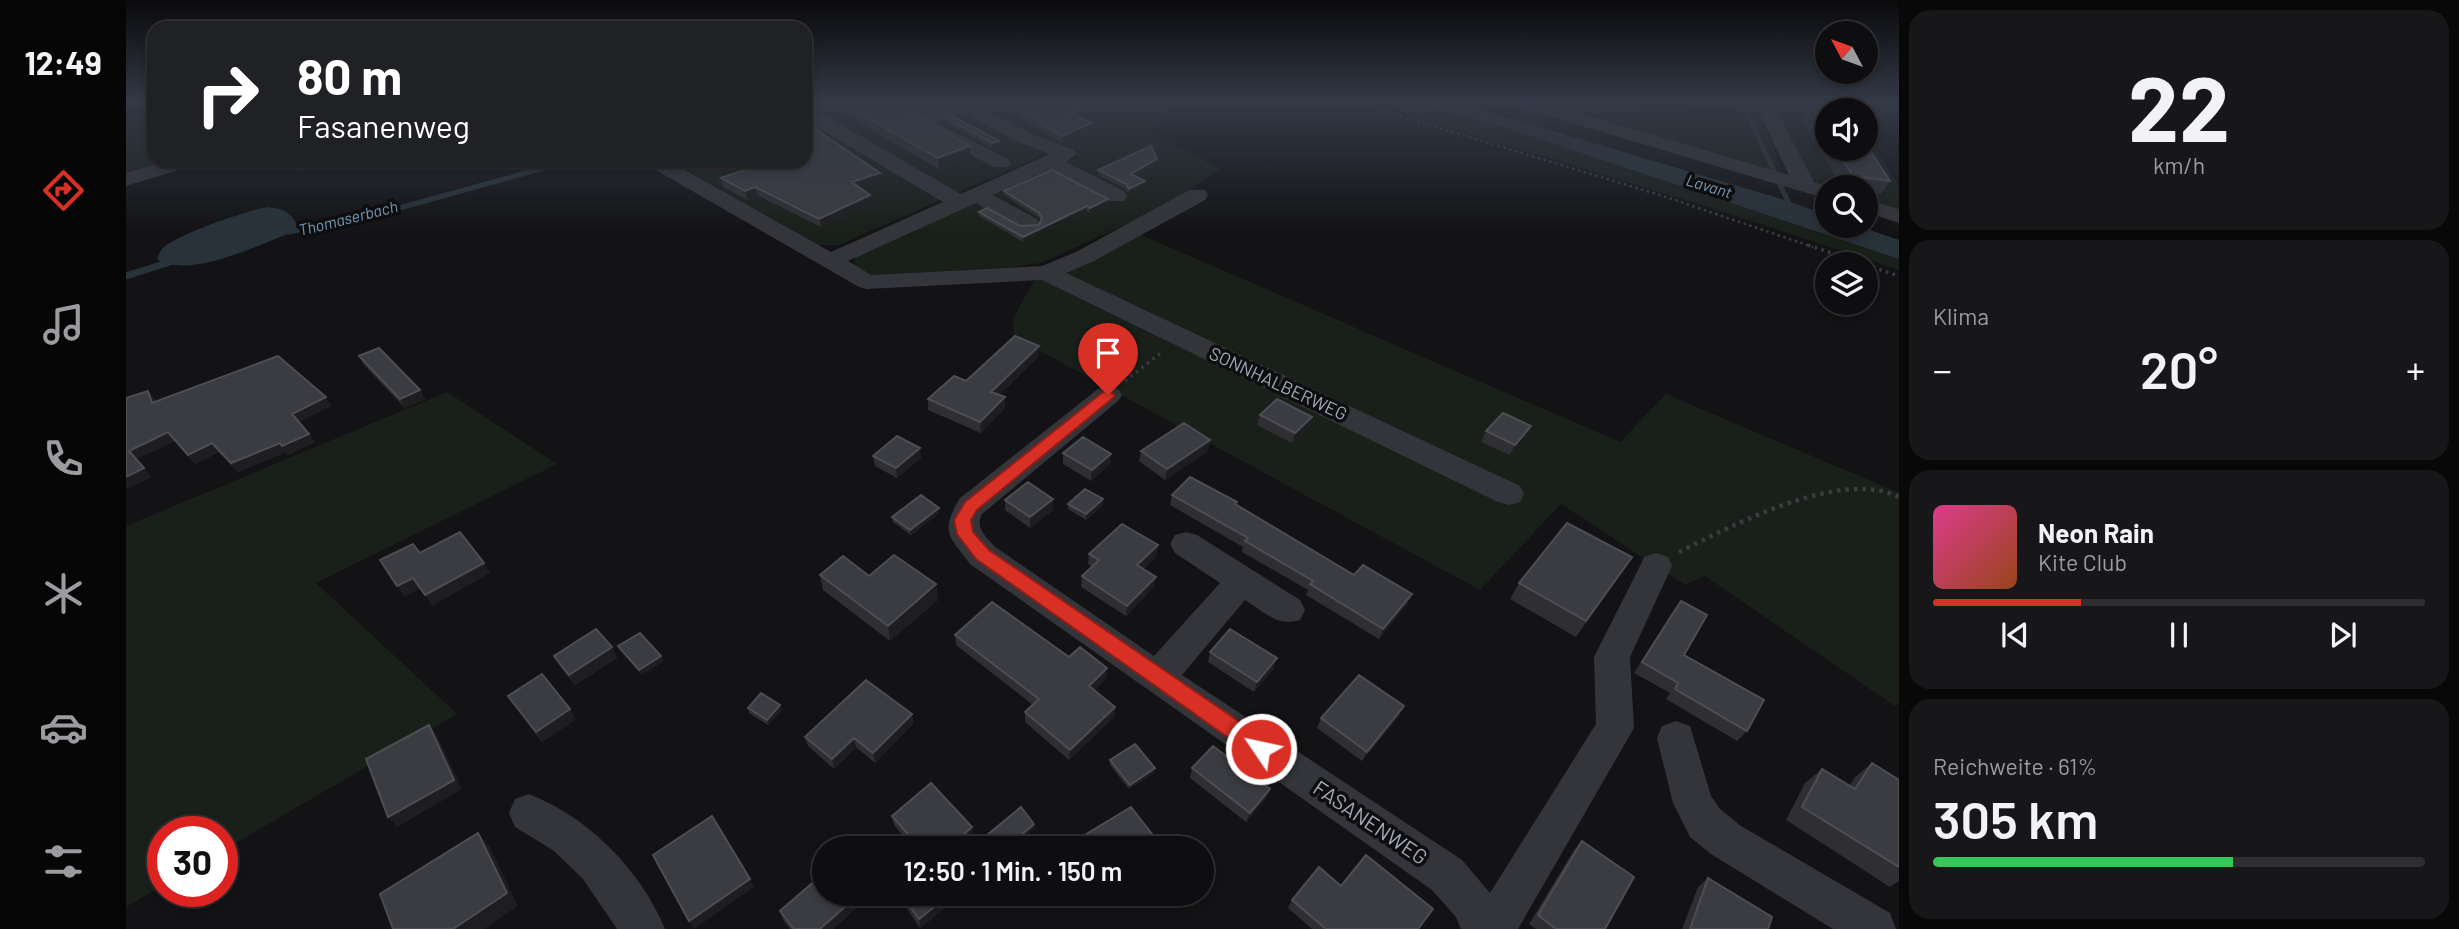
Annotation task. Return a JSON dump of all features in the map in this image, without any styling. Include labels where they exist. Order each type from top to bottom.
[{"type":"street","points":[[867,145],[968,198],[1030,224]]},
{"type":"street","points":[[968,145],[1001,163]]},
{"type":"street","points":[[1036,145],[1116,196]]},
{"type":"street","points":[[1671,145],[1815,189]]},
{"type":"street","points":[[1782,145],[1798,183]]},
{"type":"street","points":[[828,261],[968,198],[1046,152]]},
{"type":"street","points":[[126,180],[165,168]]},
{"type":"street","name":"SONNHALBERWEG","points":[[666,168],[867,282],[1046,273],[1086,256],[1197,195]]},
{"type":"street","points":[[1878,209],[1899,216]]},
{"type":"street","name":"SONNHALBERWEG","points":[[1046,273],[1509,494]]},
{"type":"street","name":"FASANENWEG","points":[[1108,395],[971,506],[963,520],[965,534],[982,555],[1157,678],[1447,875],[1472,902],[1483,929]]},
{"type":"street","points":[[1186,544],[1288,610]]},
{"type":"street","points":[[1493,929],[1615,728],[1618,712],[1609,672],[1612,657],[1656,566]]},
{"type":"street","points":[[1157,678],[1242,581]]},
{"type":"street","points":[[1676,738],[1693,803],[1704,823],[1874,929]]},
{"type":"street","points":[[529,813],[569,838],[598,864],[643,929]]},
{"type":"path","points":[[1497,145],[1663,196],[1827,252]]},
{"type":"path","points":[[1878,269],[1899,276]]},
{"type":"path","points":[[1108,395],[1180,337]]},
{"type":"path","points":[[1656,566],[1740,522],[1837,491],[1879,489],[1899,497]]},
{"type":"shaded area","points":[[126,145],[147,145],[147,168],[155,168],[126,177]]},
{"type":"shaded area","points":[[812,145],[1174,145],[1220,169],[1154,212],[1041,263],[870,275],[854,266],[855,256],[1080,156],[1058,148],[839,245],[817,245],[683,168],[812,168]]},
{"type":"shaded area","points":[[1509,145],[1558,145],[1815,231],[1815,238],[1836,238],[1878,252],[1845,252]]},
{"type":"shaded area","points":[[1687,145],[1772,145],[1784,173]]},
{"type":"shaded area","points":[[1793,145],[1815,145],[1815,161],[1878,161],[1878,152],[1899,186],[1899,210],[1878,204],[1878,175],[1815,175],[1815,181],[1809,177]]},
{"type":"shaded area","points":[[1141,235],[1620,442],[1666,394],[1899,493],[1899,704],[1895,706],[1705,576],[1685,585],[1561,504],[1480,590],[1014,337],[1013,318],[1034,281],[1077,268]]},
{"type":"shaded area","points":[[1878,252],[1899,259],[1899,270],[1878,263]]},
{"type":"shaded area","points":[[447,392],[557,464],[316,583],[457,714],[238,842],[238,816],[147,816],[147,895],[126,907],[126,526]]},
{"type":"water","name":"Lavant","points":[[1558,145],[1601,145],[1815,211],[1815,231]]},
{"type":"water","points":[[268,207],[289,214],[298,226],[295,231],[206,263],[171,264],[157,259],[162,249],[181,237],[229,218]]},
{"type":"water","points":[[1878,233],[1899,240],[1899,259],[1836,238],[1878,238]]},
{"type":"building","points":[[812,145],[839,145],[880,173],[852,182],[870,195],[819,219],[755,187],[745,191],[721,178],[750,168],[812,168]]},
{"type":"building","points":[[916,145],[970,146],[938,158]]},
{"type":"building","points":[[1151,146],[1157,159],[1131,174],[1145,181],[1129,189],[1126,184],[1098,170]]},
{"type":"building","points":[[1844,161],[1877,161],[1890,181],[1878,179],[1878,175],[1852,175]]},
{"type":"building","points":[[1052,170],[1108,199],[1090,208],[1087,206],[1023,237],[979,212],[987,208],[1020,226],[1039,225],[1042,218],[1039,213],[1004,191]]},
{"type":"building","points":[[1015,336],[1039,346],[991,392],[1005,397],[980,422],[928,399],[954,376],[966,381]]},
{"type":"building","points":[[379,348],[420,390],[400,399],[359,356]]},
{"type":"building","points":[[278,356],[326,397],[292,414],[309,434],[231,463],[212,443],[188,455],[168,432],[129,451],[144,468],[126,477],[126,398],[148,391],[152,403]]},
{"type":"building","points":[[1277,399],[1312,417],[1295,433],[1260,415]]},
{"type":"building","points":[[1503,413],[1531,426],[1515,445],[1486,431]]},
{"type":"building","points":[[1184,423],[1210,440],[1167,469],[1141,451]]},
{"type":"building","points":[[897,436],[920,448],[896,468],[873,456]]},
{"type":"building","points":[[1083,437],[1111,454],[1092,470],[1063,453]]},
{"type":"building","points":[[1190,477],[1237,502],[1235,504],[1354,575],[1363,565],[1412,594],[1383,629],[1310,584],[1313,581],[1245,541],[1248,538],[1172,495]]},
{"type":"building","points":[[1028,482],[1053,499],[1030,517],[1005,500]]},
{"type":"building","points":[[1085,489],[1103,499],[1086,514],[1068,504]]},
{"type":"building","points":[[921,495],[939,508],[910,530],[892,517]]},
{"type":"building","points":[[1567,523],[1632,557],[1586,621],[1519,583]]},
{"type":"building","points":[[1122,524],[1158,545],[1137,565],[1156,577],[1127,606],[1082,576],[1099,560],[1089,554]]},
{"type":"building","points":[[460,532],[484,563],[425,595],[413,578],[397,586],[380,560],[413,544],[420,553]]},
{"type":"building","points":[[894,555],[936,584],[888,626],[820,575],[843,556],[869,576]]},
{"type":"building","points":[[1681,601],[1707,615],[1684,655],[1764,700],[1747,731],[1675,689],[1678,683],[1642,662]]},
{"type":"building","points":[[992,602],[1069,657],[1080,647],[1107,668],[1089,686],[1115,707],[1070,750],[1025,712],[1039,699],[955,635]]},
{"type":"building","points":[[596,629],[612,647],[569,675],[554,656]]},
{"type":"building","points":[[1230,629],[1277,658],[1257,682],[1210,652]]},
{"type":"building","points":[[640,633],[661,656],[639,670],[618,646]]},
{"type":"building","points":[[542,674],[570,709],[536,732],[508,696]]},
{"type":"building","points":[[1359,675],[1404,706],[1367,752],[1321,718]]},
{"type":"building","points":[[866,680],[912,714],[873,753],[854,738],[832,759],[805,737]]},
{"type":"building","points":[[761,693],[780,705],[767,720],[748,708]]},
{"type":"building","points":[[429,725],[454,780],[388,817],[366,759]]},
{"type":"building","points":[[1135,744],[1155,768],[1130,785],[1110,760]]},
{"type":"building","points":[[1213,746],[1270,789],[1250,813],[1192,768]]},
{"type":"building","points":[[1872,763],[1899,780],[1899,867],[1802,807],[1822,769],[1855,789]]},
{"type":"building","points":[[931,783],[972,827],[962,836],[910,836],[892,816]]},
{"type":"building","points":[[1021,807],[1034,824],[1020,836],[986,836]]},
{"type":"building","points":[[1131,807],[1154,836],[1083,836]]},
{"type":"building","points":[[712,816],[750,879],[689,921],[653,855]]},
{"type":"building","points":[[478,833],[507,893],[453,929],[393,929],[380,894]]},
{"type":"building","points":[[1582,841],[1634,877],[1605,929],[1556,929],[1538,915]]},
{"type":"building","points":[[1366,855],[1433,909],[1418,929],[1326,929],[1292,900],[1319,867],[1341,886]]},
{"type":"building","points":[[1708,878],[1772,917],[1768,929],[1690,929]]},
{"type":"building","points":[[812,883],[812,906],[846,906],[820,929],[794,929],[780,911]]},
{"type":"building","points":[[910,906],[935,906],[919,919]]},
{"type":"waterway","points":[[1762,145],[1791,208]]},
{"type":"waterway","name":"Thomaserbach","points":[[288,232],[367,217],[544,168]]},
{"type":"waterway","name":"Thomaserbach","points":[[126,276],[173,261]]},
{"type":"route","points":[[1108,395],[971,506],[963,520],[965,534],[982,555],[1261,749]]}]
